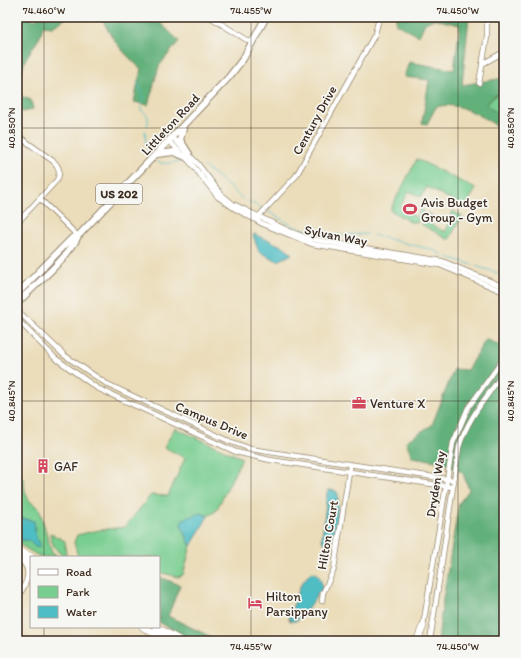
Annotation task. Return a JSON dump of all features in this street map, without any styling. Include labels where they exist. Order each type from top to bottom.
[{"type":"highway","points":[[17,555],[30,557]]},
{"type":"highway","points":[[17,555],[30,564]]},
{"type":"highway","points":[[417,641],[423,626]]},
{"type":"highway","points":[[422,641],[423,626]]},
{"type":"highway","points":[[145,628],[168,641]]},
{"type":"highway","points":[[158,628],[181,641]]},
{"type":"main road","name":"Littleton Road","points":[[17,303],[56,264],[75,243],[78,236],[229,77],[243,58],[266,17]]},
{"type":"main road","points":[[184,126],[180,140],[187,156]]},
{"type":"main road","points":[[157,154],[174,152],[187,156]]},
{"type":"main road","name":"Littleton Road","points":[[17,294],[29,284],[72,238],[78,236]]},
{"type":"main road","points":[[17,288],[29,284]]},
{"type":"street","points":[[210,17],[252,43]]},
{"type":"street","points":[[479,83],[487,37],[488,17]]},
{"type":"street","name":"Century Drive","points":[[257,218],[296,176],[375,34],[378,22]]},
{"type":"street","points":[[482,64],[504,52]]},
{"type":"street","points":[[17,135],[52,161],[59,169],[57,180],[17,222]]},
{"type":"street","points":[[17,146],[22,139]]},
{"type":"street","name":"Sylvan Way","points":[[171,139],[187,156],[218,197],[228,205],[312,244],[440,265],[503,289]]},
{"type":"street","points":[[40,198],[78,236]]},
{"type":"street","name":"Campus Drive","points":[[17,310],[49,341],[80,367],[107,384],[132,397],[241,446],[350,465],[453,480]]},
{"type":"street","name":"Campus Drive","points":[[18,320],[66,367],[97,388],[139,409],[245,455],[452,487]]},
{"type":"street","name":"Dryden Way","points":[[423,626],[446,479],[453,444],[461,420],[473,400],[504,358]]},
{"type":"street","name":"Dryden Way","points":[[430,641],[459,447],[478,406],[504,372]]},
{"type":"street","name":"Hilton Court","points":[[322,601],[323,593],[334,569],[350,465]]},
{"type":"street","points":[[17,555],[26,566],[30,576],[17,599]]},
{"type":"green space","points":[[17,17],[25,17],[36,20],[38,17],[68,17],[52,27],[43,26],[40,37],[26,58],[17,85]]},
{"type":"green space","points":[[102,17],[154,17],[179,41],[159,66],[148,105],[134,102],[141,69],[113,39]]},
{"type":"green space","points":[[396,17],[469,17],[462,85],[504,78],[504,95],[496,94],[486,105],[504,118],[504,130],[471,111],[445,105],[436,107],[427,124],[422,123],[429,80],[404,77],[409,62],[454,70],[460,25],[434,19],[425,23],[419,36],[396,24]]},
{"type":"green space","points":[[17,87],[18,95],[31,100],[33,109],[23,112],[17,110]]},
{"type":"green space","points":[[497,94],[504,95],[504,119],[486,105]]},
{"type":"green space","points":[[417,159],[476,189],[465,207],[427,187],[421,197],[409,191],[400,208],[416,217],[421,209],[424,211],[418,222],[410,222],[390,210]]},
{"type":"green space","points":[[453,211],[462,216],[449,240],[421,224],[427,213],[432,215],[428,223],[445,232],[453,216],[451,215]]},
{"type":"green space","points":[[486,339],[504,348],[504,641],[438,641],[443,599],[459,503],[469,490],[463,473],[442,462],[412,457],[406,441],[432,425],[454,369],[467,370]]},
{"type":"green space","points":[[175,428],[242,458],[216,511],[208,516],[201,513],[181,525],[191,546],[183,575],[178,577],[160,572],[160,556],[78,556],[74,542],[77,535],[99,530],[125,527],[151,495],[168,496],[185,458],[164,447]]},
{"type":"green space","points":[[17,479],[24,479],[27,496],[32,503],[39,508],[52,553],[56,556],[38,556],[17,543]]},
{"type":"green space","points":[[50,533],[65,541],[66,556],[61,555],[51,540]]},
{"type":"green space","points":[[162,578],[180,585],[168,616],[219,641],[193,641],[160,623],[160,579]]},
{"type":"water","points":[[254,234],[286,248],[292,254],[278,261],[259,252],[253,235]]},
{"type":"water","points":[[329,490],[336,491],[338,494],[336,528],[330,544],[323,542],[322,539],[327,493]]},
{"type":"water","points":[[201,513],[208,516],[191,546],[181,525],[183,519]]},
{"type":"water","points":[[17,517],[34,521],[36,538],[40,543],[39,547],[35,547],[30,541],[22,540],[17,536]]},
{"type":"water","points":[[311,572],[319,577],[322,585],[322,591],[319,592],[309,608],[296,621],[290,621],[289,617],[301,584]]},
{"type":"waterway","points":[[137,82],[143,94],[141,110],[148,116],[147,126]]},
{"type":"waterway","points":[[145,131],[146,143],[149,151]]},
{"type":"waterway","points":[[157,162],[187,162]]},
{"type":"waterway","points":[[204,167],[243,199]]},
{"type":"waterway","points":[[248,201],[262,208]]},
{"type":"waterway","points":[[267,211],[293,226],[326,236],[367,234]]},
{"type":"waterway","points":[[373,235],[433,250],[443,255]]},
{"type":"waterway","points":[[448,257],[504,275]]},
{"type":"place","name":"Avis Budget Group - Gym","points":[[410,209]]},
{"type":"place","name":"Venture X","points":[[359,403]]},
{"type":"place","name":"GAF","points":[[43,466]]},
{"type":"place","name":"Hilton Parsippany","points":[[255,603]]}]
